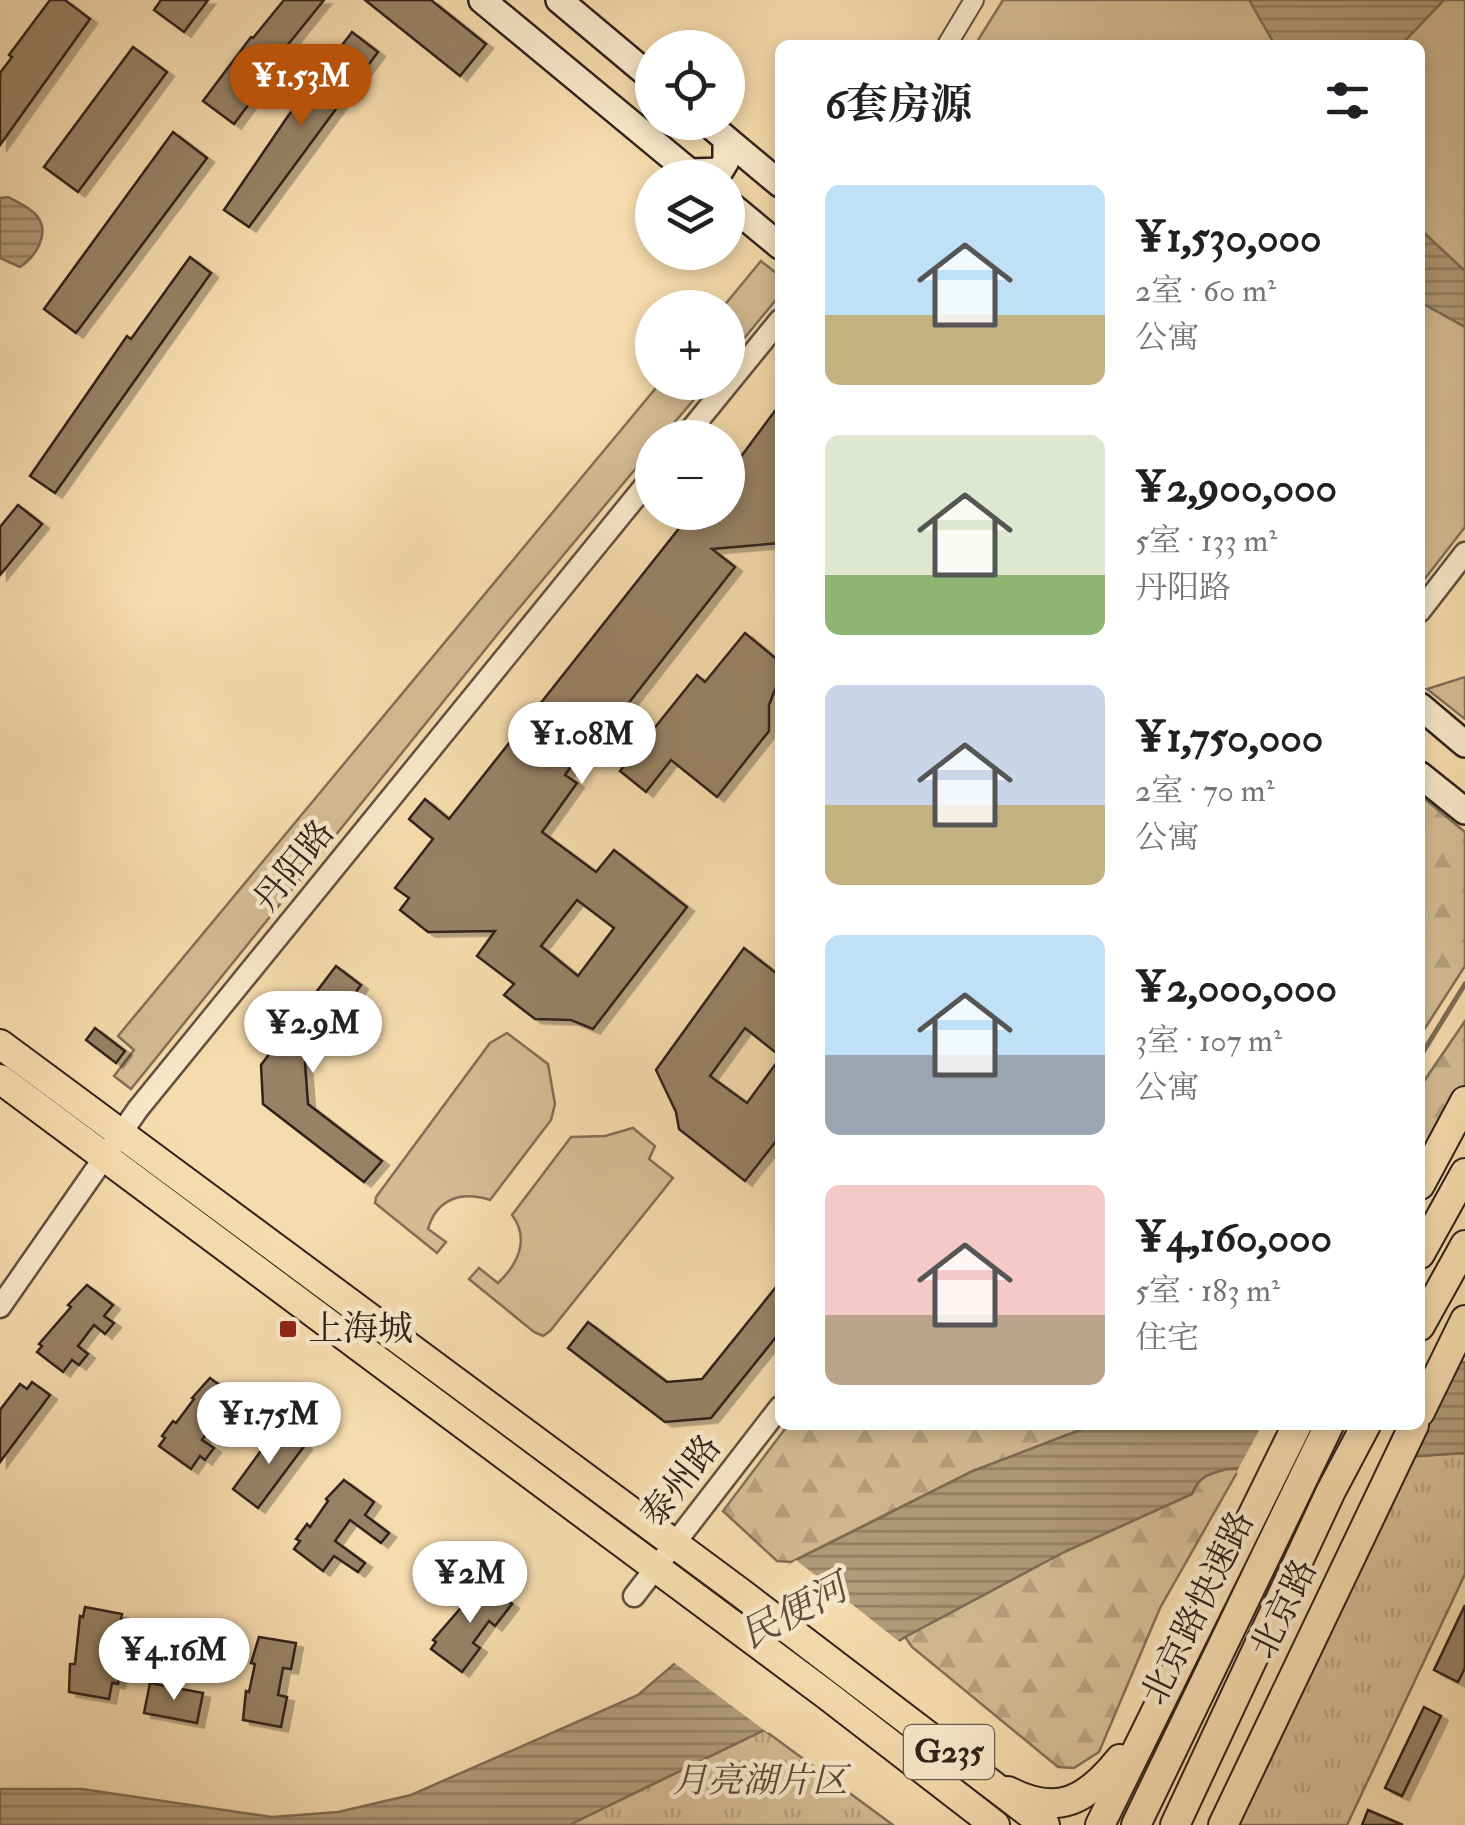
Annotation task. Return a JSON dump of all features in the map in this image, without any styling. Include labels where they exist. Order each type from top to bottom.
[{"type":"main road","points":[[482,0],[676,160]]},
{"type":"main road","points":[[559,0],[635,64]]},
{"type":"main road","points":[[727,140],[775,180]]},
{"type":"main road","points":[[745,216],[775,242]]},
{"type":"main road","points":[[1425,710],[1465,744]]},
{"type":"main road","points":[[1425,778],[1462,804]]},
{"type":"main road","name":"G235","points":[[0,1044],[741,1594],[1045,1825]]},
{"type":"main road","name":"G235","points":[[0,1079],[828,1696],[995,1825]]},
{"type":"main road","points":[[1425,1175],[1465,1101]]},
{"type":"main road","points":[[1425,1245],[1465,1174]]},
{"type":"main road","points":[[1425,1317],[1465,1245]]},
{"type":"main road","points":[[1425,1402],[1465,1320]]},
{"type":"main road","name":"北京路","points":[[1100,1825],[1295,1430]]},
{"type":"main road","name":"北京路快速路","points":[[1136,1825],[1327,1430]]},
{"type":"main road","name":"北京路快速路","points":[[1175,1825],[1363,1430]]},
{"type":"main road","name":"北京路","points":[[1223,1825],[1411,1430]]},
{"type":"main road","points":[[982,1778],[1032,1803],[1057,1804],[1087,1794],[1099,1786],[1120,1758],[1182,1654]]},
{"type":"main road","points":[[960,1798],[983,1825]]},
{"type":"street","points":[[949,40],[974,0]]},
{"type":"street","points":[[699,420],[775,326]]},
{"type":"street","name":"丹阳路","points":[[0,1307],[121,1132],[635,498]]},
{"type":"street","points":[[1425,604],[1465,553]]},
{"type":"street","name":"泰州路","points":[[634,1596],[775,1414]]},
{"type":"green space","points":[[1003,0],[1465,0],[1465,527],[1425,579],[1425,40],[978,40]]},
{"type":"green space","points":[[761,261],[775,272],[775,301],[745,337],[745,290],[737,290]]},
{"type":"green space","points":[[646,400],[694,400],[676,420],[635,420],[635,469],[131,1089],[114,1076],[134,1050],[118,1036]]},
{"type":"green space","points":[[1465,677],[1465,719],[1427,689]]},
{"type":"green space","points":[[1425,799],[1465,832],[1465,966],[1425,1028]]},
{"type":"green space","points":[[1465,1021],[1465,1094],[1425,1147],[1425,1080]]},
{"type":"green space","points":[[507,1033],[548,1064],[555,1104],[551,1120],[490,1200],[460,1197],[438,1210],[428,1229],[446,1242],[437,1253],[375,1203],[376,1197],[490,1043]]},
{"type":"green space","points":[[633,1128],[655,1146],[649,1159],[673,1178],[550,1331],[543,1336],[534,1332],[469,1279],[479,1268],[498,1283],[511,1268],[521,1242],[512,1215],[571,1137],[605,1136]]},
{"type":"green space","points":[[784,1430],[1080,1430],[973,1471],[791,1562],[777,1561],[723,1511]]},
{"type":"green space","points":[[1465,1453],[1465,1574],[1347,1825],[1232,1825],[1414,1456]]},
{"type":"green space","points":[[1239,1469],[1160,1608],[1099,1752],[1074,1768],[1058,1767],[912,1647],[905,1637],[1064,1552],[1192,1494],[1205,1477]]},
{"type":"green space","name":"月亮湖片区","points":[[764,1730],[893,1825],[569,1825]]},
{"type":"water","points":[[1249,0],[1444,0],[1406,40],[1272,40]]},
{"type":"water","points":[[8,197],[24,205],[41,223],[42,237],[36,251],[20,267],[0,258],[0,198]]},
{"type":"water","points":[[1425,234],[1465,271],[1465,327],[1425,305]]},
{"type":"water","name":"民便河","points":[[1465,1362],[1465,1453],[1227,1469],[1209,1474],[1192,1494],[1064,1552],[905,1637],[764,1730],[569,1825],[0,1825],[0,1789],[82,1789],[272,1817],[338,1812],[411,1795],[638,1695],[796,1560],[973,1471],[1080,1430],[1425,1430],[1425,1367]]},
{"type":"pier","points":[[1460,1357],[1425,1428],[1425,1362]]},
{"type":"pier","points":[[1259,1430],[1424,1430],[1410,1458],[1236,1473]]},
{"type":"pier","points":[[796,1560],[901,1643],[768,1733],[669,1659],[755,1588]]},
{"type":"building","points":[[50,0],[65,0],[90,19],[0,145],[0,73]]},
{"type":"building","points":[[161,0],[208,0],[184,32],[154,10]]},
{"type":"building","points":[[284,0],[324,0],[278,57],[282,60],[234,124],[203,101]]},
{"type":"building","points":[[365,0],[431,0],[486,44],[460,76]]},
{"type":"building","points":[[352,32],[378,52],[249,227],[224,210]]},
{"type":"building","points":[[133,47],[167,72],[78,192],[44,167]]},
{"type":"building","points":[[173,132],[207,158],[76,333],[44,309]]},
{"type":"building","points":[[190,257],[211,273],[55,493],[30,476],[127,336],[131,339]]},
{"type":"building","points":[[775,411],[775,543],[712,549],[735,567],[595,746],[589,742],[565,775],[577,783],[542,832],[596,872],[614,850],[687,907],[593,1029],[571,1020],[535,1019],[504,995],[514,984],[477,956],[495,931],[428,932],[400,910],[409,898],[395,888],[433,839],[409,819],[425,799],[449,819],[678,530],[745,530],[745,451]],"holes":[[[577,900],[614,928],[578,976],[541,946]]]},
{"type":"building","points":[[18,505],[42,524],[0,575],[0,527]]},
{"type":"building","points":[[745,633],[775,658],[769,731],[717,797],[671,760],[646,792],[620,771],[697,675],[705,682]]},
{"type":"building","points":[[744,948],[775,972],[775,1052],[745,1028],[710,1076],[747,1103],[775,1065],[775,1142],[745,1181],[679,1129],[676,1112],[656,1070]]},
{"type":"building","points":[[336,966],[361,985],[305,1062],[308,1104],[382,1161],[364,1182],[263,1104],[261,1065]]},
{"type":"building","points":[[95,1028],[125,1051],[116,1063],[86,1040]]},
{"type":"building","points":[[87,1285],[113,1305],[104,1316],[114,1323],[105,1334],[94,1325],[78,1346],[88,1354],[79,1365],[72,1360],[63,1372],[37,1352],[42,1346],[39,1344]]},
{"type":"building","points":[[775,1288],[775,1338],[711,1418],[665,1422],[568,1348],[588,1322],[667,1382],[702,1379]]},
{"type":"building","points":[[210,1378],[241,1401],[227,1426],[217,1419],[202,1440],[214,1448],[205,1460],[200,1456],[191,1469],[159,1446],[173,1421],[176,1423]]},
{"type":"building","points":[[32,1382],[50,1395],[0,1462],[0,1410],[20,1384],[27,1389]]},
{"type":"building","points":[[279,1426],[305,1445],[258,1508],[233,1489]]},
{"type":"building","points":[[344,1480],[374,1502],[365,1515],[389,1533],[381,1543],[350,1520],[335,1541],[365,1563],[358,1572],[334,1556],[323,1571],[294,1549],[300,1541],[296,1539],[307,1524],[310,1527],[326,1499]]},
{"type":"building","points":[[482,1581],[512,1604],[495,1626],[489,1621],[473,1643],[480,1648],[462,1672],[431,1649],[436,1642],[433,1640],[465,1603],[462,1601]]},
{"type":"building","points":[[1465,1605],[1465,1668],[1458,1682],[1434,1670]]},
{"type":"building","points":[[85,1607],[122,1614],[119,1629],[124,1630],[116,1668],[121,1668],[109,1699],[69,1692],[70,1664],[75,1664],[80,1616],[83,1617]]},
{"type":"building","points":[[259,1637],[296,1643],[291,1669],[283,1668],[278,1695],[287,1697],[281,1727],[243,1720]]},
{"type":"building","points":[[150,1683],[203,1693],[197,1723],[144,1713]]},
{"type":"building","points":[[1424,1707],[1441,1716],[1402,1796],[1385,1788]]},
{"type":"building","points":[[1368,1810],[1403,1825],[1362,1825]]},
{"type":"waterway","points":[[1425,1049],[1465,984]]},
{"type":"place","name":"上海城","points":[[288,1329]]}]
